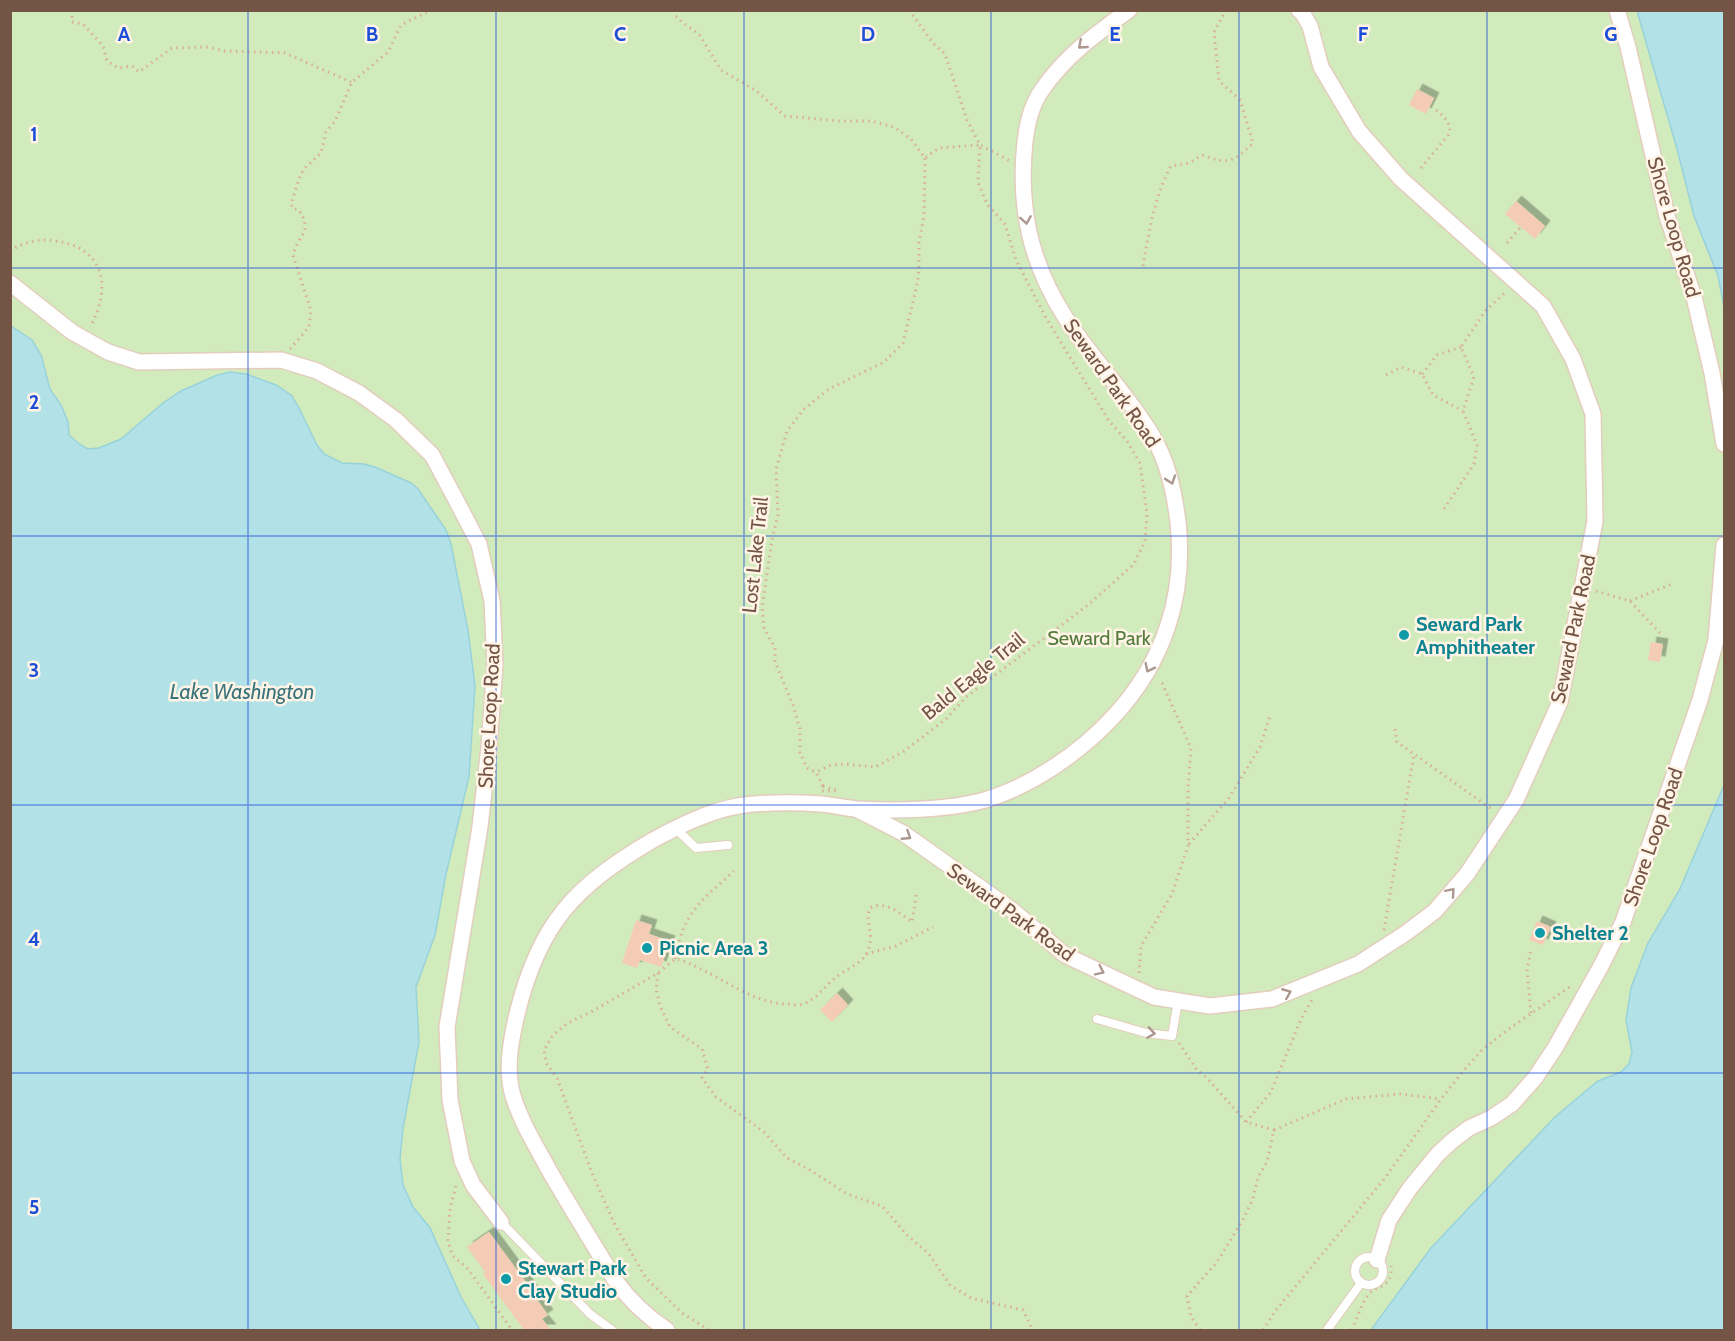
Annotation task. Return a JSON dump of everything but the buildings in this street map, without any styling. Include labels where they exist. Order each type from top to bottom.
[{"type":"street","name":"Seward Park Road","points":[[667,1330],[646,1316],[628,1299],[524,1125],[512,1091],[509,1058],[526,980],[538,951],[567,905],[616,862],[675,828],[731,808],[761,803],[821,804],[855,809],[940,809],[986,800],[1045,774],[1098,733],[1134,693],[1146,674],[1164,637],[1175,603],[1180,542],[1174,489],[1152,436],[1066,317],[1048,285],[1029,238],[1022,195],[1022,168],[1027,123],[1038,94],[1064,60],[1129,10]]},
{"type":"street","name":"Seward Park Road","points":[[855,809],[903,833],[1012,910],[1065,955],[1154,997],[1210,1006],[1272,999],[1358,964],[1406,933],[1435,911],[1467,874],[1516,800],[1560,702],[1583,587],[1595,521],[1593,414],[1573,358],[1543,306],[1401,179],[1359,131],[1321,67],[1310,26],[1299,10]]},
{"type":"street","name":"Shore Loop Road","points":[[1617,10],[1628,47],[1667,216],[1694,297],[1712,373],[1725,444]]},
{"type":"street","name":"Shore Loop Road","points":[[10,283],[72,332],[108,352],[140,362],[281,360],[317,371],[359,393],[396,420],[432,455],[479,544],[492,601],[495,664],[480,826],[447,1027],[450,1100],[462,1161],[473,1185],[501,1222]]},
{"type":"street","name":"Shore Loop Road","points":[[1379,1254],[1389,1220],[1400,1201],[1438,1154],[1469,1128],[1491,1118],[1512,1104],[1535,1078],[1555,1048],[1606,957],[1627,911],[1700,700],[1716,640],[1725,545]]},
{"type":"lane","points":[[675,828],[696,848],[728,845]]},
{"type":"lane","points":[[1097,1019],[1146,1033],[1172,1036],[1178,1001]]},
{"type":"lane","name":"Shore Loop Road","points":[[501,1222],[590,1314],[612,1330]]},
{"type":"lane","points":[[1361,1283],[1354,1271],[1357,1263],[1364,1257],[1379,1254]]},
{"type":"lane","name":"Shore Loop Road","points":[[1327,1330],[1361,1283],[1369,1285],[1380,1279],[1382,1267],[1379,1254]]},
{"type":"path","points":[[72,10],[72,22],[83,24],[103,46],[107,61],[118,68],[132,66],[139,72],[172,48],[207,47],[225,51],[285,53],[352,82]]},
{"type":"path","points":[[281,360],[309,327],[311,311],[293,255],[306,226],[298,209],[293,209],[291,204],[304,170],[321,153],[326,132],[335,121],[352,82],[388,52],[401,26],[432,10]]},
{"type":"path","points":[[676,10],[676,16],[682,23],[699,34],[721,70],[755,90],[785,116],[839,121],[870,121],[894,127],[912,139],[925,158],[939,148],[980,145],[1022,168]]},
{"type":"path","points":[[909,10],[933,43],[945,54],[967,120],[980,145]]},
{"type":"path","points":[[1143,266],[1160,186],[1171,166],[1189,164],[1202,155],[1219,162],[1237,159],[1253,143],[1240,100],[1219,81],[1214,32],[1226,10]]},
{"type":"path","points":[[1421,168],[1450,133],[1447,119],[1435,109]]},
{"type":"path","name":"Bald Eagle Trail","points":[[816,772],[831,765],[875,767],[903,752],[946,719],[966,697],[1088,605],[1134,564],[1145,541],[1147,514],[1140,463],[1127,441],[1109,421],[1046,318],[1016,260],[1005,224],[987,204],[978,182],[980,145]]},
{"type":"path","name":"Lost Lake Trail","points":[[823,786],[816,772],[807,768],[800,753],[800,729],[794,705],[775,662],[776,648],[764,628],[762,607],[778,515],[776,469],[788,431],[804,410],[830,389],[884,362],[903,343],[917,285],[919,242],[924,216],[925,158]]},
{"type":"path","points":[[1508,243],[1521,227]]},
{"type":"path","points":[[10,251],[31,241],[50,240],[67,242],[85,250],[98,268],[103,286],[102,301],[83,338]]},
{"type":"path","points":[[1422,374],[1437,355],[1461,347],[1486,310],[1517,282]]},
{"type":"path","points":[[1461,347],[1474,377],[1463,411]]},
{"type":"path","points":[[1386,375],[1401,367],[1422,374],[1433,395],[1463,411],[1477,445],[1474,464],[1444,509]]},
{"type":"path","points":[[1630,601],[1674,584]]},
{"type":"path","points":[[1583,587],[1630,601],[1660,633]]},
{"type":"path","points":[[1134,988],[1138,982],[1141,946],[1172,894],[1188,846],[1191,748],[1162,683],[1146,674]]},
{"type":"path","points":[[1188,846],[1229,798],[1260,747],[1270,716]]},
{"type":"path","points":[[1395,729],[1397,741],[1504,818]]},
{"type":"path","points":[[1380,950],[1414,754]]},
{"type":"path","points":[[709,1330],[682,1312],[646,1278],[615,1225],[592,1173],[557,1078],[546,1063],[544,1050],[553,1035],[568,1023],[658,973],[675,959],[688,916],[734,871]]},
{"type":"path","points":[[675,959],[703,970],[754,998],[800,1005],[819,995],[866,954],[872,931],[868,918],[870,908],[889,907],[912,922],[917,891]]},
{"type":"path","points":[[866,954],[896,946],[933,927]]},
{"type":"path","points":[[1531,950],[1527,970],[1531,1012]]},
{"type":"path","points":[[658,973],[656,989],[660,1006],[670,1027],[702,1049],[708,1069],[702,1078],[716,1097],[764,1132],[787,1158],[847,1194],[882,1206],[907,1236],[929,1254],[950,1285],[971,1298],[1023,1310],[1033,1330]]},
{"type":"path","points":[[1246,1122],[1271,1092],[1301,1019],[1325,977]]},
{"type":"path","points":[[1263,1330],[1276,1310],[1385,1178],[1441,1099],[1483,1049],[1531,1012],[1574,985]]},
{"type":"path","points":[[1172,1036],[1178,1041],[1197,1070],[1246,1122],[1274,1130],[1346,1099],[1400,1094],[1441,1099]]},
{"type":"path","points":[[1200,1330],[1191,1317],[1187,1296],[1217,1262],[1244,1218],[1253,1198],[1258,1177],[1267,1162],[1274,1130]]},
{"type":"path","points":[[462,1161],[450,1208],[448,1240],[452,1256],[468,1269],[512,1330]]},
{"type":"path","points":[[1352,1330],[1369,1293],[1385,1285],[1389,1279],[1391,1263],[1379,1254]]},
{"type":"green space","name":"Seward Park","points":[[11,11],[1637,11],[1694,216],[1718,276],[1724,307],[1724,785],[1680,889],[1648,943],[1626,1020],[1632,1052],[1629,1064],[1621,1072],[1598,1081],[1555,1117],[1431,1248],[1371,1330],[480,1330],[461,1297],[430,1228],[413,1207],[403,1185],[400,1159],[403,1128],[419,1042],[416,987],[435,935],[446,874],[469,777],[475,686],[468,630],[451,544],[446,530],[418,489],[411,483],[364,464],[342,463],[324,454],[309,431],[298,406],[276,385],[246,374],[229,372],[215,376],[163,403],[121,439],[99,448],[88,449],[69,435],[68,422],[61,405],[50,389],[41,355],[32,340],[11,326]]},
{"type":"water","points":[[1637,11],[1724,11],[1724,307],[1718,276],[1694,216]]},
{"type":"water","name":"Lake Washington","points":[[11,326],[32,340],[41,355],[50,389],[61,405],[68,422],[69,435],[88,449],[99,448],[121,439],[163,403],[181,391],[229,372],[246,374],[276,385],[291,395],[324,454],[342,463],[375,467],[411,483],[418,489],[446,530],[451,544],[468,630],[475,686],[469,777],[446,874],[435,935],[416,987],[419,1042],[403,1128],[400,1159],[403,1185],[413,1207],[430,1228],[461,1297],[480,1330],[11,1330]]},
{"type":"water","points":[[1724,785],[1724,1330],[1371,1330],[1431,1248],[1555,1117],[1598,1081],[1621,1072],[1629,1064],[1632,1052],[1626,1020],[1631,988],[1648,943],[1680,889]]},
{"type":"place","name":"Seward Park Amphitheater","points":[[1404,635]]},
{"type":"place","name":"Shelter 2","points":[[1540,933]]},
{"type":"place","name":"Picnic Area 3","points":[[647,948]]},
{"type":"place","name":"Stewart Park Clay Studio","points":[[506,1279]]}]
